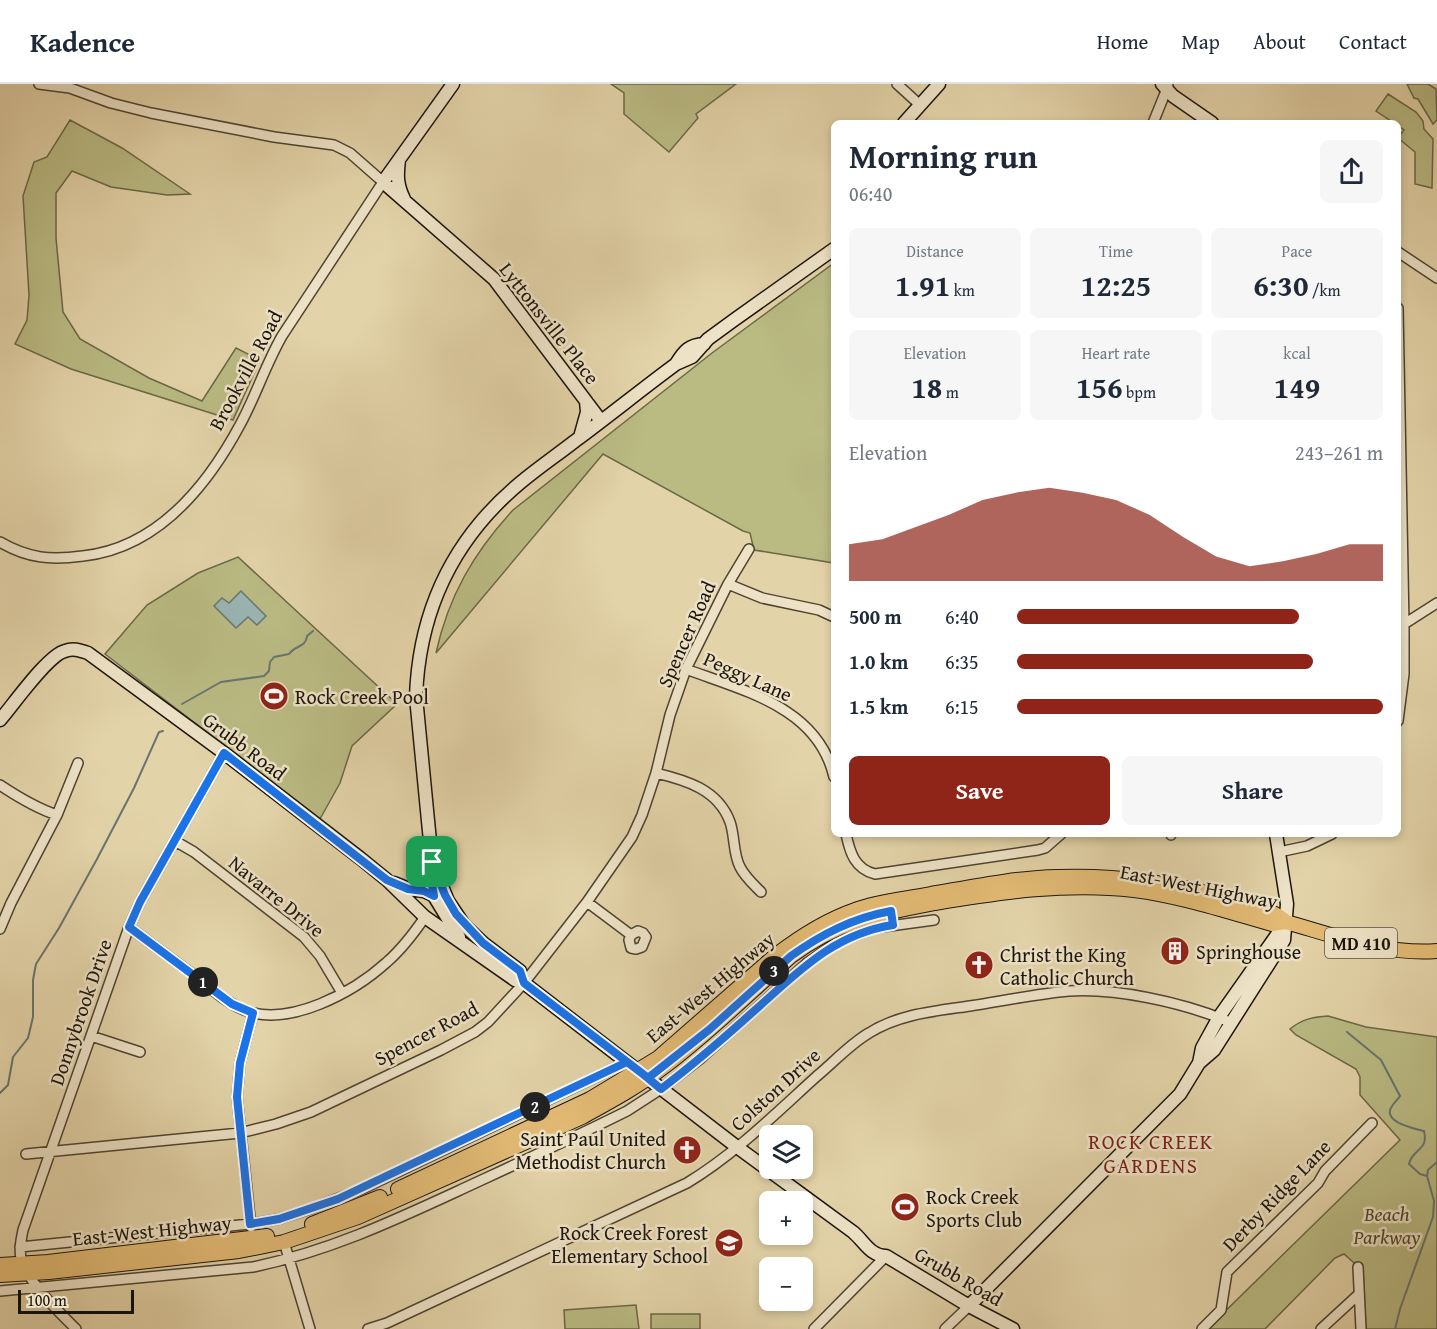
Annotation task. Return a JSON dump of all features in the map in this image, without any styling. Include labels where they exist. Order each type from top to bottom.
[{"type":"main road","name":"East-West Highway","points":[[0,1275],[26,1268],[283,1233],[314,1224],[374,1200],[590,1099],[638,1070],[684,1036],[797,939],[829,920],[858,909],[1012,881],[1056,876],[1098,876],[1196,890],[1275,912],[1286,922]]},
{"type":"main road","name":"East-West Highway","points":[[0,1265],[26,1268],[239,1251],[284,1242],[358,1217],[551,1131],[614,1100],[638,1070],[687,1049],[791,956],[841,926],[863,918],[892,918],[1019,889],[1096,887],[1171,896],[1272,924],[1286,922],[1378,948],[1414,953],[1437,951]]},
{"type":"street","points":[[39,84],[70,88],[111,103],[151,113],[274,137],[334,145],[345,150],[383,182]]},
{"type":"street","name":"Brookville Road","points":[[0,542],[30,556],[56,560],[93,555],[134,542],[177,512],[218,463],[241,422],[282,336],[383,182],[452,84]]},
{"type":"street","points":[[897,84],[920,105]]},
{"type":"street","points":[[907,120],[939,84]]},
{"type":"street","points":[[1155,120],[1166,86]]},
{"type":"street","points":[[1166,86],[1173,96],[1208,120]]},
{"type":"street","points":[[400,159],[397,176],[398,188],[404,200]]},
{"type":"street","name":"Lyttonsville Place","points":[[383,182],[486,271],[601,421]]},
{"type":"street","points":[[461,941],[434,896],[416,697],[417,674],[425,628],[440,585],[469,535],[486,515],[520,483],[676,364],[685,349],[704,344],[831,251]]},
{"type":"street","points":[[1401,254],[1437,278]]},
{"type":"street","points":[[580,437],[586,412],[586,401],[605,408],[620,407]]},
{"type":"street","name":"Spencer Road","points":[[26,1154],[240,1133],[276,1124],[311,1112],[441,1050],[475,1032],[488,1022],[524,983],[587,902],[632,837],[656,772],[670,714],[686,669],[728,584],[749,549]]},
{"type":"street","points":[[728,584],[762,598],[819,610],[831,616]]},
{"type":"street","points":[[1401,698],[1404,674],[1401,626],[1437,603]]},
{"type":"street","name":"Grubb Road","points":[[0,720],[48,662],[62,651],[75,649],[87,654],[224,753],[387,880],[425,917],[515,980],[524,983],[737,1147],[858,1236],[869,1238],[885,1250],[886,1256],[969,1306],[1013,1329]]},
{"type":"street","name":"Peggy Lane","points":[[686,669],[762,698],[790,712],[821,745],[831,766]]},
{"type":"street","name":"Donnybrook Drive","points":[[26,1268],[20,1246],[23,1230],[129,927],[140,902],[224,753]]},
{"type":"street","points":[[0,930],[11,903],[57,815],[78,763]]},
{"type":"street","points":[[656,772],[690,782],[713,797],[730,822],[739,866],[761,892]]},
{"type":"street","points":[[0,785],[43,811],[57,815]]},
{"type":"street","points":[[847,837],[850,851],[858,866],[875,874],[1038,850],[1045,848],[1058,837]]},
{"type":"street","points":[[945,1329],[1156,1120],[1180,1094],[1199,1063],[1214,1050],[1284,940],[1286,896],[1276,837]]},
{"type":"street","points":[[1279,852],[1307,846],[1326,837]]},
{"type":"street","name":"Navarre Drive","points":[[175,841],[194,852],[304,937],[320,956],[342,993]]},
{"type":"street","points":[[432,862],[448,901]]},
{"type":"street","name":"Grubb Road","points":[[387,880],[448,901],[464,925],[483,943],[520,971],[524,983]]},
{"type":"street","points":[[587,902],[631,935]]},
{"type":"street","points":[[129,927],[232,1004],[253,1013],[268,1014],[295,1012],[342,993],[367,978],[387,962],[425,917]]},
{"type":"street","name":"East-West Highway","points":[[0,1291],[253,1267],[289,1260],[330,1247],[391,1222],[615,1117],[661,1089],[700,1059],[816,957],[836,944],[875,928],[892,918],[934,920]]},
{"type":"street","points":[[1199,1063],[1202,1048],[1219,1017],[1286,922]]},
{"type":"street","name":"Colston Drive","points":[[368,1329],[398,1318],[687,1183],[737,1147],[861,1039],[882,1026],[903,1018],[1052,993],[1087,991],[1125,993],[1232,1022]]},
{"type":"street","points":[[252,1239],[237,1097],[242,1054],[253,1013]]},
{"type":"street","points":[[91,1036],[140,1052]]},
{"type":"street","name":"East-West Highway","points":[[20,1246],[250,1224],[279,1219],[338,1199],[638,1070]]},
{"type":"street","name":"Derby Ridge Lane","points":[[1202,1329],[1221,1310],[1227,1272],[1318,1183],[1325,1171],[1372,1123]]},
{"type":"street","points":[[284,1242],[310,1329]]},
{"type":"street","points":[[814,1329],[886,1256]]},
{"type":"street","points":[[26,1268],[39,1288],[76,1329]]},
{"type":"street","points":[[1358,1268],[1361,1329]]},
{"type":"street","points":[[1322,1329],[1359,1293]]},
{"type":"green space","points":[[611,84],[736,84],[696,114],[698,118],[669,152],[624,114],[624,93]]},
{"type":"green space","points":[[1407,84],[1428,84],[1436,89],[1437,120],[1433,124],[1418,99],[1414,98]]},
{"type":"green space","points":[[1388,94],[1416,112],[1423,121],[1424,129],[1433,139],[1432,188],[1415,184],[1415,152],[1401,140],[1404,130],[1401,128],[1401,120],[1390,120],[1376,111]]},
{"type":"green space","points":[[70,120],[122,148],[190,194],[167,195],[111,187],[72,171],[56,193],[56,238],[63,312],[80,339],[149,378],[202,401],[236,348],[260,360],[233,420],[71,369],[15,344],[27,320],[29,295],[23,196],[34,162],[47,157]]},
{"type":"green space","points":[[831,265],[831,563],[754,550],[750,533],[603,454],[436,653],[441,632],[464,576],[486,542],[513,510],[712,353]]},
{"type":"green space","name":"Rock Creek Pool","points":[[238,557],[397,704],[352,746],[340,783],[320,819],[105,654],[147,605],[198,573]]},
{"type":"green space","name":"Beach Parkway","points":[[1328,1016],[1366,1027],[1437,1037],[1437,1329],[1366,1329],[1363,1271],[1344,1254],[1335,1258],[1265,1329],[1207,1329],[1400,1140],[1360,1095],[1360,1077],[1356,1069],[1296,1035],[1290,1029],[1308,1019]]},
{"type":"green space","points":[[636,1305],[639,1329],[565,1329],[564,1310]]},
{"type":"green space","points":[[651,1314],[700,1314],[700,1329],[651,1329]]},
{"type":"water","points":[[241,591],[266,616],[257,625],[248,617],[236,628],[214,606],[222,598],[229,603]]},
{"type":"waterway","points":[[182,704],[221,682],[264,676],[269,671],[270,662],[274,657],[289,654],[305,643],[307,636],[313,631]]},
{"type":"waterway","points":[[0,1093],[8,1085],[13,1057],[28,1038],[33,1017],[33,980],[36,964],[59,928],[97,859],[134,788],[159,732],[163,731]]},
{"type":"waterway","points":[[1347,1032],[1381,1060],[1400,1096],[1391,1108],[1392,1117],[1401,1124],[1424,1131],[1424,1142],[1409,1164],[1420,1174],[1427,1176]]},
{"type":"waterway","points":[[1395,1329],[1433,1217],[1434,1201],[1427,1176],[1428,1170],[1437,1162]]},
{"type":"place","name":"Rock Creek Pool","points":[[274,696]]},
{"type":"place","name":"Springhouse","points":[[1175,951]]},
{"type":"place","name":"Christ the King Catholic Church","points":[[979,965]]},
{"type":"place","name":"Saint Paul United Methodist Church","points":[[687,1150]]},
{"type":"place","name":"Rock Creek Sports Club","points":[[905,1207]]},
{"type":"place","name":"Rock Creek Forest Elementary School","points":[[729,1243]]},
{"type":"district","name":"ROCK CREEK GARDENS","points":[[1151,1153]]},
{"type":"route","points":[[224,753],[387,880],[434,896],[432,862],[448,901],[464,925],[483,943],[520,971],[524,983],[648,1078],[687,1049],[791,956],[823,934],[863,918],[891,911],[893,925],[875,928],[856,935],[836,944],[807,963],[700,1059],[661,1089],[627,1062],[568,1092],[338,1199],[279,1219],[250,1224],[237,1097],[240,1063],[253,1013],[232,1004],[129,927],[140,902],[224,753]]}]
